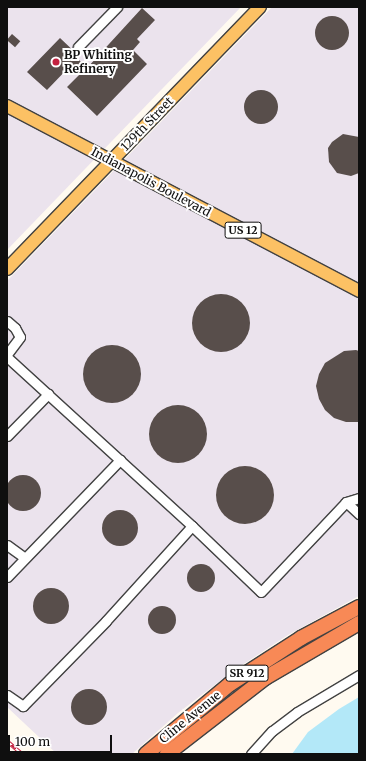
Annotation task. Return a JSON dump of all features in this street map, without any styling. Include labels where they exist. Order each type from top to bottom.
[{"type":"highway","name":"Cline Avenue","points":[[146,754],[230,684],[301,638],[359,607]]},
{"type":"highway","name":"Cline Avenue","points":[[167,754],[210,718],[265,678],[359,623]]},
{"type":"main road","name":"129th Street","points":[[7,269],[257,10]]},
{"type":"main road","name":"Indianapolis Boulevard","points":[[7,106],[359,291]]},
{"type":"lane","points":[[78,48],[117,7]]},
{"type":"lane","points":[[7,321],[15,328],[20,337],[7,354]]},
{"type":"lane","points":[[7,357],[262,592],[346,502],[359,498]]},
{"type":"lane","points":[[7,436],[48,394]]},
{"type":"lane","points":[[7,577],[120,460]]},
{"type":"lane","points":[[346,502],[359,514]]},
{"type":"lane","points":[[7,695],[23,706],[106,620],[192,526]]},
{"type":"lane","points":[[7,545],[25,558]]},
{"type":"lane","points":[[251,754],[272,731],[297,712],[359,675]]},
{"type":"shaded area","name":"BP Whiting Refinery","points":[[7,7],[241,7],[7,250]]},
{"type":"shaded area","points":[[272,7],[359,7],[359,596],[288,635],[233,671],[178,713],[132,754],[57,754],[7,707],[7,281]]},
{"type":"water","points":[[359,697],[359,754],[292,754],[308,732],[339,709]]},
{"type":"building","points":[[142,8],[155,20],[137,39],[140,42],[133,50],[147,64],[97,116],[67,87],[80,74],[71,65],[47,90],[27,72],[60,38],[79,56],[77,58],[87,68]]},
{"type":"building","points":[[335,16],[342,18],[347,23],[349,33],[347,43],[342,48],[329,50],[322,48],[317,43],[315,30],[317,23],[322,18]]},
{"type":"building","points":[[12,34],[20,41],[15,47],[7,40]]},
{"type":"building","points":[[264,90],[271,92],[276,97],[278,107],[276,117],[271,122],[258,124],[251,122],[246,117],[244,104],[246,97],[251,92]]},
{"type":"building","points":[[343,134],[359,137],[359,173],[351,176],[337,173],[329,162],[328,148],[332,142]]},
{"type":"building","points":[[215,294],[227,294],[242,302],[250,317],[250,329],[242,344],[227,352],[215,352],[200,344],[192,329],[192,317],[200,302]]},
{"type":"building","points":[[106,345],[118,345],[133,353],[141,368],[141,380],[133,395],[118,403],[106,403],[91,395],[83,380],[83,368],[91,353]]},
{"type":"building","points":[[344,351],[359,351],[359,422],[346,422],[334,418],[325,410],[319,399],[316,386],[319,374],[325,363]]},
{"type":"building","points":[[172,405],[184,405],[199,413],[207,428],[207,440],[199,455],[184,463],[172,463],[157,455],[149,440],[149,428],[157,413]]},
{"type":"building","points":[[239,466],[251,466],[266,474],[274,489],[274,501],[266,516],[251,524],[239,524],[224,516],[216,501],[216,489],[224,474]]},
{"type":"building","points":[[27,475],[36,480],[40,486],[40,500],[36,506],[27,511],[19,511],[10,506],[6,500],[5,489],[10,480],[16,476]]},
{"type":"building","points":[[120,510],[130,513],[135,518],[138,528],[135,538],[130,543],[120,546],[110,543],[105,538],[102,528],[105,518],[110,513]]},
{"type":"building","points":[[201,564],[211,568],[215,578],[211,588],[201,592],[191,588],[187,578],[191,568]]},
{"type":"building","points":[[51,588],[61,591],[66,596],[69,606],[66,616],[61,621],[51,624],[41,621],[36,616],[33,606],[36,596],[41,591]]},
{"type":"building","points":[[162,606],[172,610],[176,620],[172,630],[162,634],[152,630],[148,620],[152,610]]},
{"type":"building","points":[[89,689],[99,692],[104,697],[107,707],[104,717],[99,722],[89,725],[79,722],[74,717],[71,707],[74,697],[79,692]]},
{"type":"railway","points":[[7,741],[22,754]]},
{"type":"place","name":"BP Whiting Refinery","points":[[56,62]]}]
